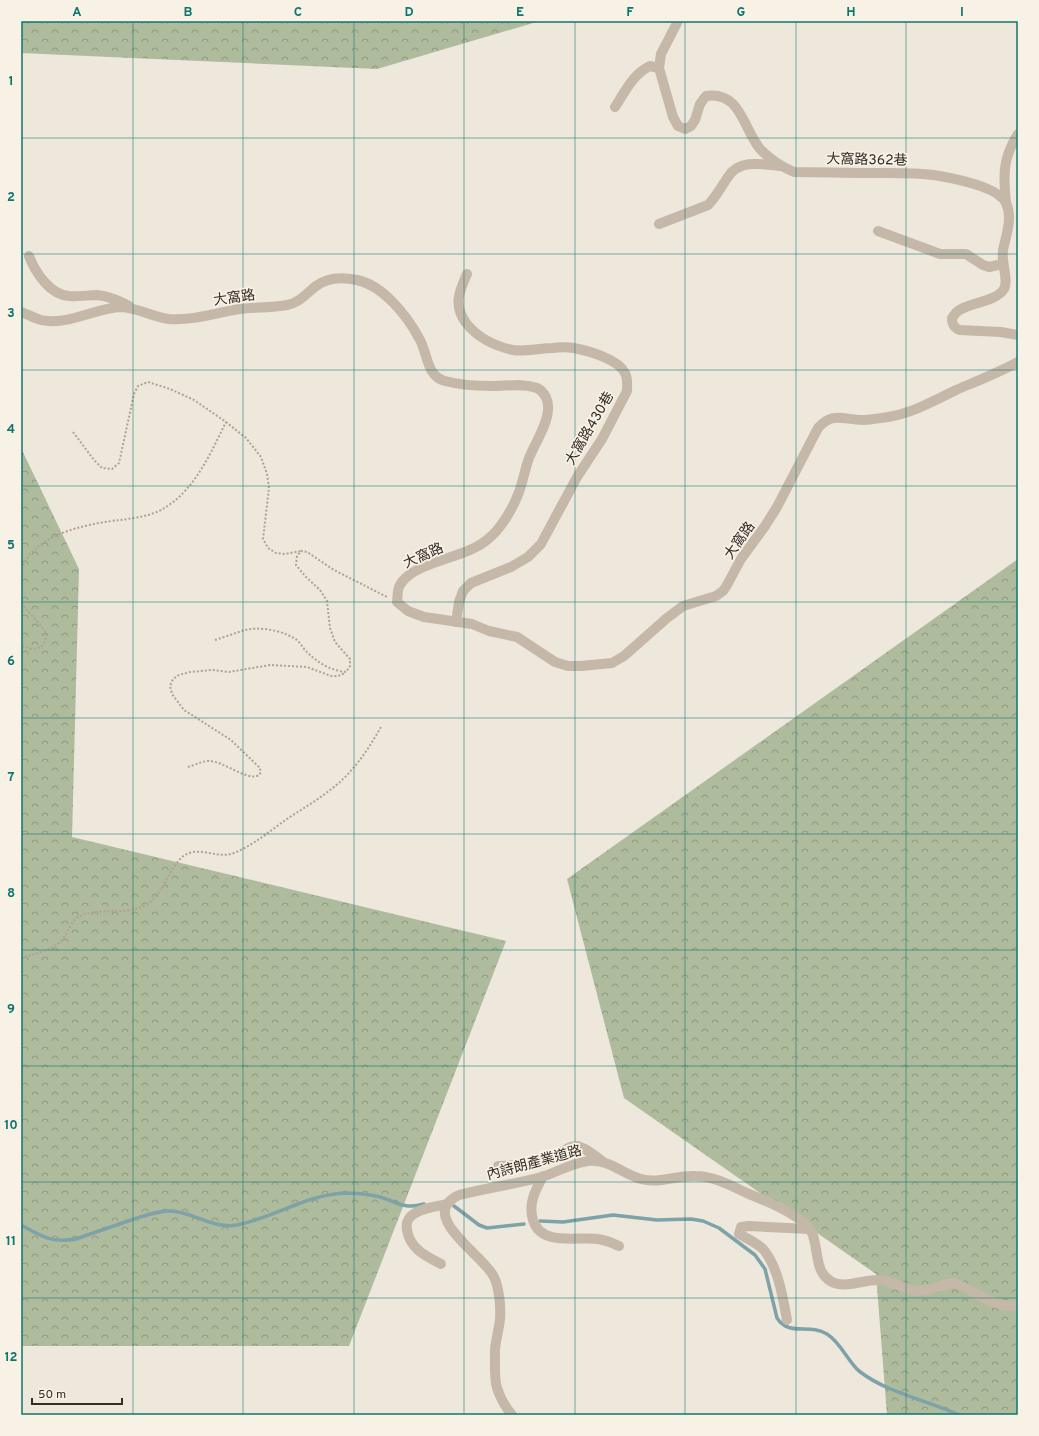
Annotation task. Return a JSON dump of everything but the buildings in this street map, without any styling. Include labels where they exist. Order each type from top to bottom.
[{"type":"lane","points":[[615,107],[629,84],[642,70],[650,66],[659,68],[661,54],[678,21]]},
{"type":"lane","name":"大窩路362巷","points":[[659,68],[673,117],[678,126],[685,129],[691,126],[695,120],[700,104],[706,96],[715,95],[728,99],[735,106],[761,150],[780,166],[794,172],[902,173],[934,175],[987,187],[998,193],[1006,202]]},
{"type":"lane","points":[[1018,134],[1006,156],[1004,186],[1009,214],[1008,228],[1002,253],[1006,285],[1003,291],[995,296],[958,311],[952,318],[952,324],[955,328],[960,330],[1001,332],[1018,335]]},
{"type":"lane","points":[[659,224],[708,205],[713,200],[734,168],[752,164],[780,166]]},
{"type":"lane","points":[[878,231],[940,254],[966,254],[983,265],[989,267],[1003,264]]},
{"type":"lane","points":[[29,256],[33,267],[50,288],[59,294],[68,296],[98,295],[111,298],[135,308]]},
{"type":"lane","name":"大窩路430巷","points":[[456,622],[459,602],[463,591],[471,583],[511,567],[528,557],[542,544],[577,477],[602,439],[627,391],[625,374],[618,365],[608,358],[574,348],[515,350],[493,345],[472,331],[458,306],[460,290],[467,274]]},
{"type":"lane","name":"大窩路","points":[[21,312],[42,321],[62,320],[118,307],[135,308],[156,317],[172,319],[200,317],[244,308],[286,306],[296,302],[317,285],[328,280],[338,277],[359,280],[376,286],[392,301],[406,318],[420,340],[430,370],[437,378],[463,384],[490,386],[522,385],[538,388],[547,397],[548,410],[544,426],[528,461],[518,494],[501,526],[488,540],[472,550],[406,576],[398,587],[397,602],[408,611],[424,617],[472,624],[489,631],[517,637],[555,662],[568,666],[612,663],[624,656],[683,606],[716,596],[723,591],[741,558],[777,507],[818,428],[824,421],[831,418],[864,420],[889,417],[912,410],[993,375],[1018,362]]},
{"type":"lane","points":[[498,1166],[538,1162],[550,1158],[572,1146],[578,1146],[585,1149],[603,1162]]},
{"type":"lane","name":"內詩朗產業道路","points":[[442,1264],[422,1254],[413,1246],[407,1232],[406,1224],[410,1217],[420,1210],[446,1207],[451,1199],[459,1195],[543,1176],[580,1163],[603,1162],[642,1179],[656,1181],[684,1176],[707,1176],[772,1204],[793,1215],[806,1224],[809,1229]]},
{"type":"lane","points":[[543,1176],[535,1191],[531,1205],[531,1213],[535,1227],[543,1234],[554,1238],[598,1239],[619,1246]]},
{"type":"lane","points":[[446,1207],[448,1224],[454,1233],[482,1260],[494,1276],[499,1294],[500,1318],[495,1349],[497,1388],[512,1415]]},
{"type":"lane","points":[[787,1320],[776,1271],[763,1249],[739,1234],[741,1227],[749,1226],[809,1229],[812,1234],[819,1266],[823,1274],[831,1282],[842,1284],[869,1280],[881,1280],[896,1283],[917,1291],[949,1283],[955,1283],[1001,1306],[1018,1306]]},
{"type":"path","points":[[73,432],[94,460],[102,468],[112,469],[119,463],[134,394],[138,386],[148,382],[170,389],[194,400],[246,438],[261,457],[267,474],[269,488],[263,539],[268,548],[276,553],[285,554],[300,551],[307,552],[334,570],[397,602]]},
{"type":"path","points":[[21,569],[29,555],[43,542],[66,531],[104,522],[140,517],[170,505],[179,498],[203,467],[226,422]]},
{"type":"path","points":[[188,767],[204,761],[211,761],[220,763],[256,778],[260,776],[261,772],[259,767],[231,740],[184,710],[172,694],[170,686],[173,679],[178,675],[190,672],[212,670],[229,672],[240,671],[270,665],[307,667],[331,676],[338,676],[346,672],[350,666],[350,659],[335,642],[330,628],[327,601],[320,590],[296,565],[297,556],[300,551]]},
{"type":"path","points":[[21,603],[45,631],[46,640],[41,647],[32,649],[21,646]]},
{"type":"path","points":[[215,640],[246,630],[262,629],[280,632],[291,636],[299,642],[308,653],[326,666],[338,672],[346,672]]},
{"type":"path","points":[[21,959],[52,947],[61,940],[78,917],[91,912],[110,912],[135,909],[149,902],[160,892],[180,859],[189,853],[200,851],[218,855],[232,854],[253,844],[281,823],[332,789],[353,768],[371,745],[381,727]]},
{"type":"green space","points":[[21,21],[540,21],[377,69],[21,53]]},
{"type":"green space","points":[[21,448],[79,569],[72,837],[506,941],[349,1346],[21,1346]]},
{"type":"green space","points":[[1018,559],[1018,1415],[887,1415],[876,1274],[624,1098],[567,879]]},
{"type":"waterway","points":[[21,1225],[47,1238],[68,1240],[76,1239],[150,1214],[166,1211],[180,1212],[212,1223],[228,1226],[250,1222],[316,1198],[344,1193],[376,1196],[406,1206],[417,1206],[424,1204]]},
{"type":"waterway","points":[[454,1206],[479,1225],[487,1228],[524,1224]]},
{"type":"waterway","points":[[540,1221],[563,1222],[613,1215],[657,1220],[691,1219],[703,1221],[719,1228],[755,1255],[765,1269],[777,1318],[782,1324],[793,1329],[820,1331],[827,1334],[836,1342],[855,1367],[870,1379],[895,1391],[959,1415]]}]
